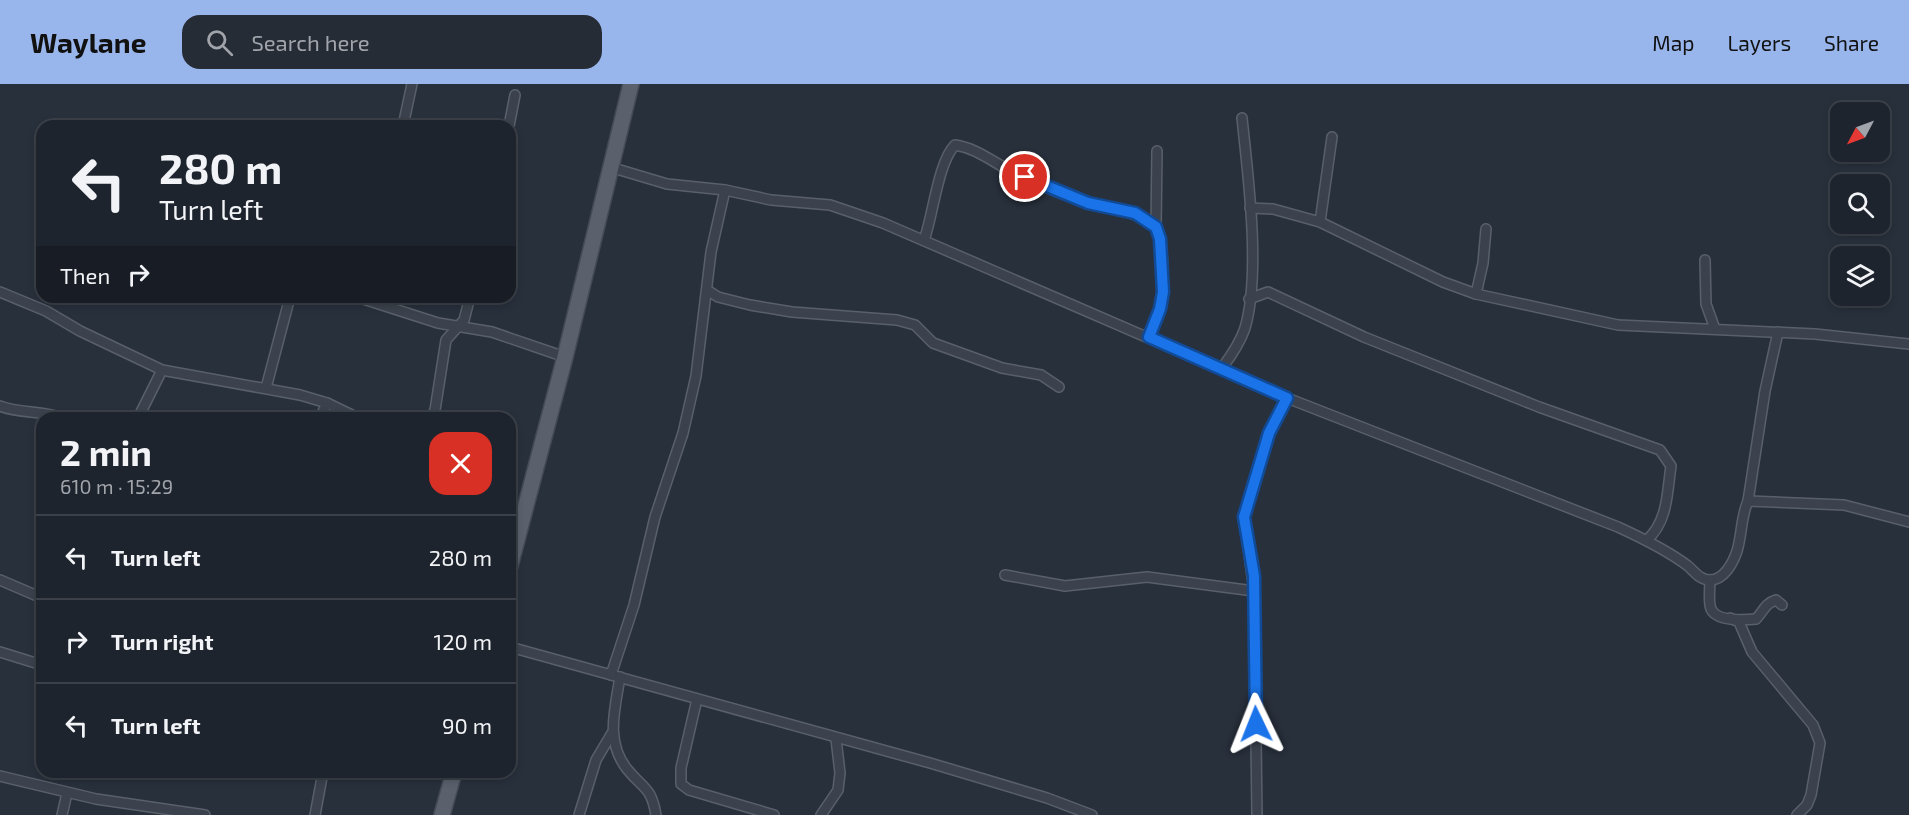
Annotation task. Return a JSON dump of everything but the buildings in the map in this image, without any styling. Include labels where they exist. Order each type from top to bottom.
[{"type":"main road","points":[[516,543],[565,357],[631,84]]},
{"type":"main road","points":[[442,815],[452,778]]},
{"type":"street","points":[[404,120],[412,84]]},
{"type":"street","points":[[510,120],[515,94]]},
{"type":"street","points":[[1222,368],[1245,329],[1249,299],[1250,208],[1242,118]]},
{"type":"street","points":[[1320,222],[1332,137]]},
{"type":"street","points":[[924,240],[939,181],[950,151],[955,146],[970,148],[1010,171],[1071,197],[1119,212],[1135,213],[1156,227]]},
{"type":"street","points":[[1149,337],[1160,309],[1163,292],[1160,239],[1156,227],[1156,151]]},
{"type":"street","points":[[610,166],[667,184],[725,190],[771,200],[830,205],[924,240],[1287,398],[1597,518],[1647,540],[1688,566],[1700,578],[1710,580],[1719,578],[1730,566],[1737,551],[1748,501],[1765,391],[1778,332]]},
{"type":"street","points":[[656,815],[652,794],[627,768],[617,753],[612,733],[616,676],[655,517],[683,433],[696,376],[711,252],[725,190]]},
{"type":"street","points":[[1250,208],[1273,209],[1320,222],[1443,282],[1499,302],[1618,326],[1778,332],[1909,344]]},
{"type":"street","points":[[1476,294],[1486,229]]},
{"type":"street","points":[[1705,260],[1706,304],[1715,329]]},
{"type":"street","points":[[707,290],[718,297],[750,306],[897,321],[915,325],[933,342],[1002,368],[1041,375],[1059,387]]},
{"type":"street","points":[[0,292],[46,311],[80,331],[162,370],[266,388],[327,403],[346,412]]},
{"type":"street","points":[[1249,299],[1268,292],[1364,337],[1539,407],[1660,450],[1671,466],[1666,502],[1658,531],[1647,540]]},
{"type":"street","points":[[266,388],[288,303]]},
{"type":"street","points":[[378,303],[422,319],[492,332],[565,357]]},
{"type":"street","points":[[434,412],[446,340],[464,320],[468,303]]},
{"type":"street","points":[[141,412],[162,370]]},
{"type":"street","points":[[1257,815],[1254,591],[1244,517],[1269,433],[1287,398]]},
{"type":"street","points":[[323,412],[327,403]]},
{"type":"street","points":[[0,406],[14,411],[36,412]]},
{"type":"street","points":[[1748,501],[1755,499],[1845,505],[1909,522]]},
{"type":"street","points":[[1005,575],[1065,586],[1147,577],[1254,591]]},
{"type":"street","points":[[0,580],[36,595]]},
{"type":"street","points":[[1710,580],[1712,612],[1739,622],[1752,652],[1813,725],[1819,736],[1812,795],[1807,805],[1797,815]]},
{"type":"street","points":[[1731,618],[1756,619],[1764,606],[1770,602],[1776,600],[1782,605]]},
{"type":"street","points":[[516,649],[836,739],[930,763],[1047,798],[1092,815]]},
{"type":"street","points":[[0,652],[36,663]]},
{"type":"street","points":[[697,699],[681,768],[681,784],[689,790],[774,815]]},
{"type":"street","points":[[579,815],[596,760],[612,733]]},
{"type":"street","points":[[820,815],[838,790],[840,774],[836,739]]},
{"type":"street","points":[[0,776],[67,793],[170,812],[205,815]]},
{"type":"street","points":[[315,815],[322,778]]},
{"type":"street","points":[[62,815],[67,793]]},
{"type":"route","points":[[1025,177],[1088,203],[1119,212],[1135,213],[1148,220],[1156,227],[1160,239],[1163,292],[1160,309],[1149,337],[1287,398],[1269,433],[1244,517],[1254,576],[1256,724]]}]
